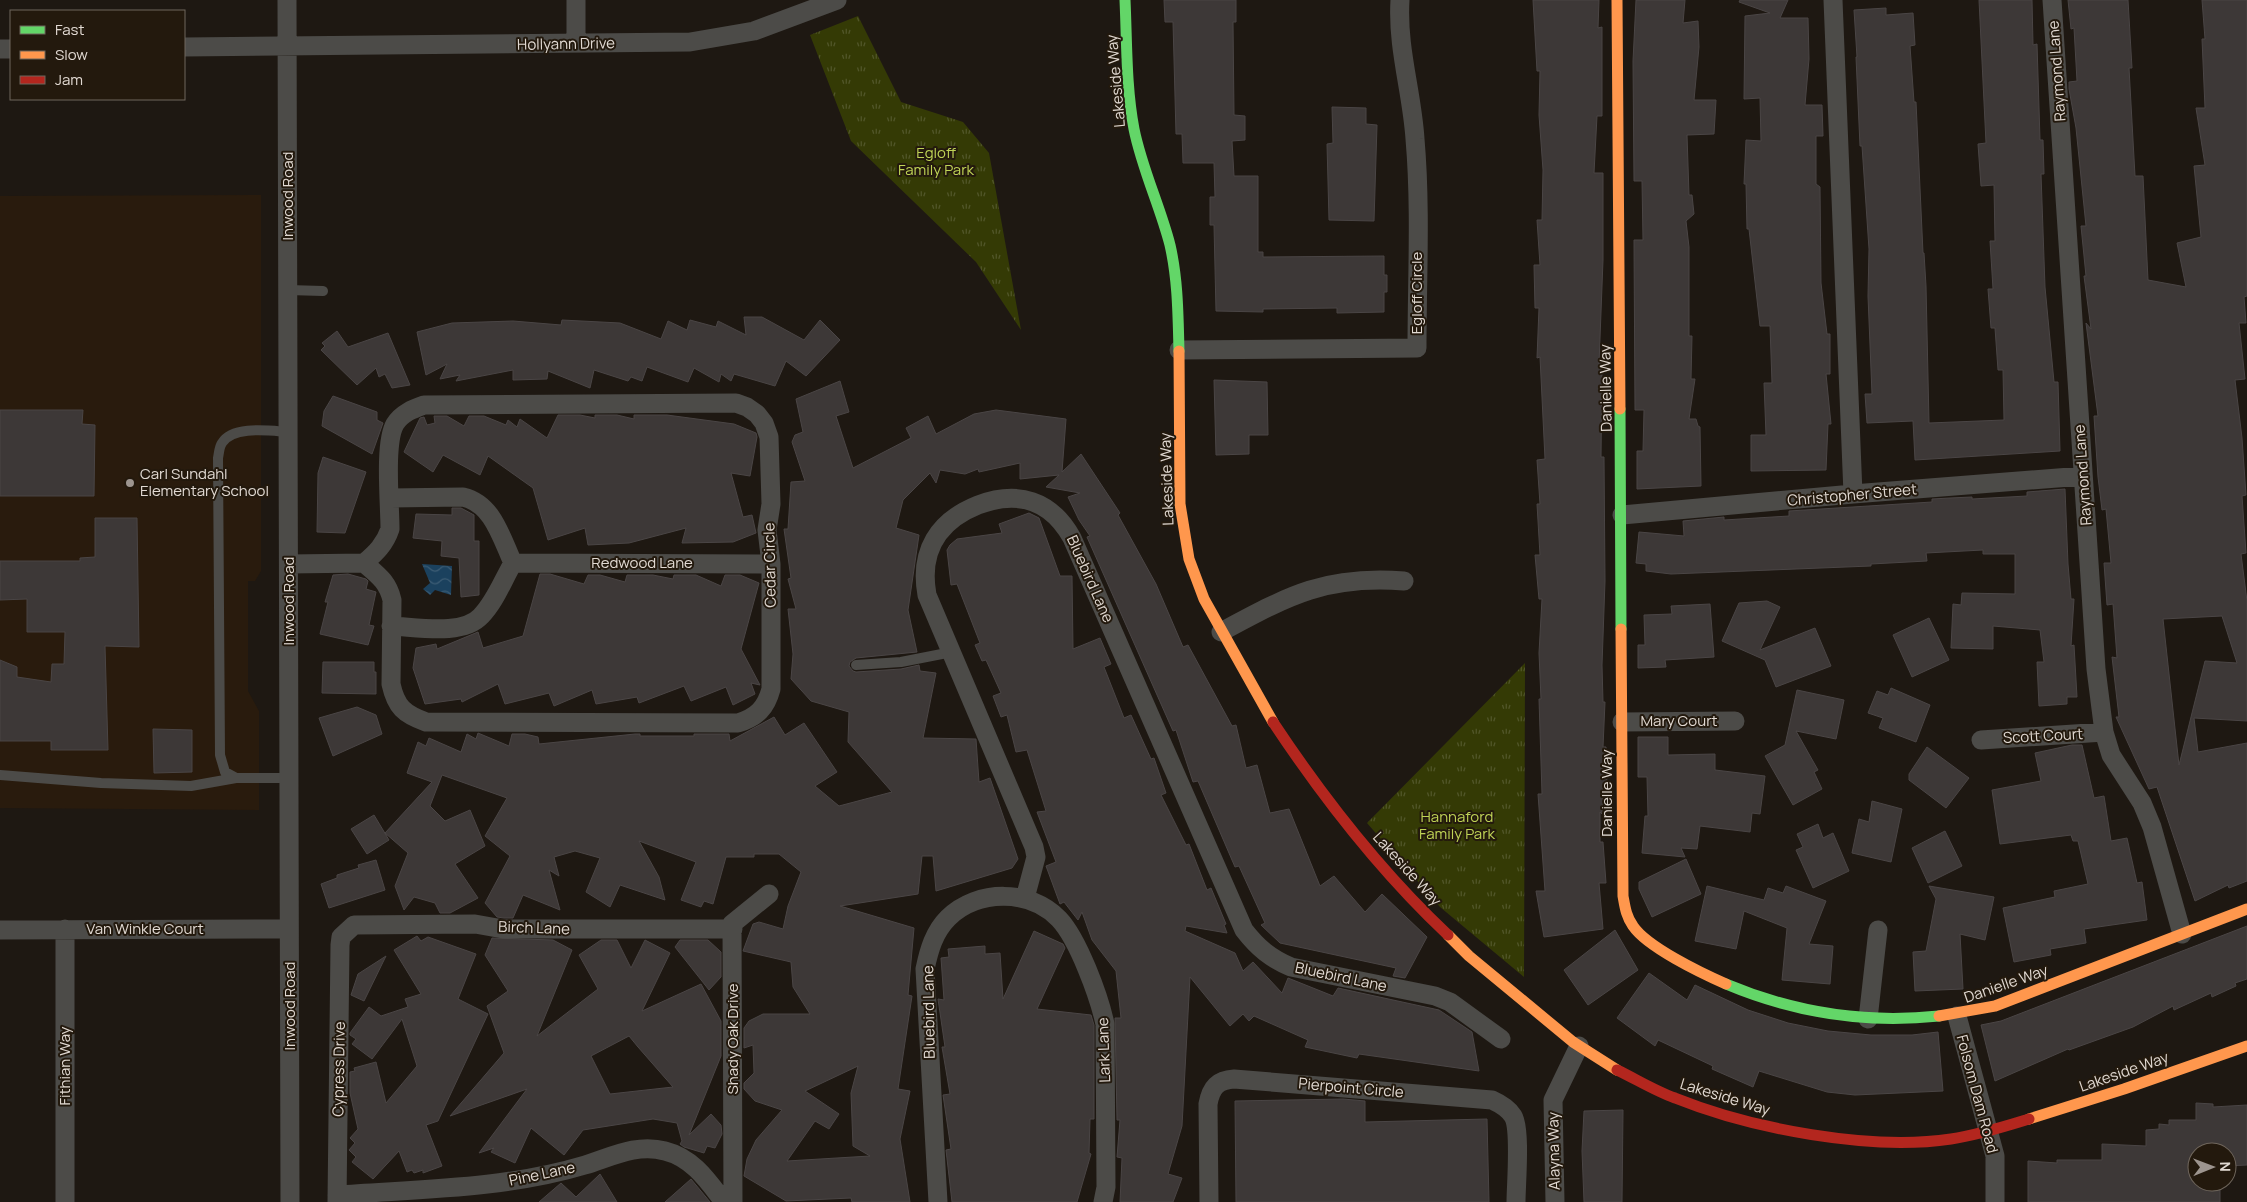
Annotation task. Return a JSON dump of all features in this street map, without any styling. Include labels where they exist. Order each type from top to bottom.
[{"type":"street","name":"Inwood Road","points":[[287,0],[290,1202]]},
{"type":"street","points":[[576,0],[576,44]]},
{"type":"street","name":"Hollyann Drive","points":[[185,47],[690,42],[722,38],[770,27],[838,0]]},
{"type":"street","name":"Lakeside Way","points":[[1125,0],[1131,106],[1137,143],[1147,179],[1165,229],[1173,260],[1178,292],[1180,504],[1183,532],[1189,559],[1204,599],[1221,632],[1269,716],[1300,763],[1381,866],[1415,904],[1469,956],[1579,1046],[1606,1064],[1674,1098],[1755,1123],[1862,1141],[1912,1142],[1940,1140],[1987,1132],[2247,1046]]},
{"type":"street","name":"Egloff Circle","points":[[1179,350],[1418,348],[1416,155],[1414,122],[1400,43],[1400,0]]},
{"type":"street","name":"Danielle Way","points":[[1617,0],[1622,515],[1623,896],[1627,919],[1643,937],[1698,970],[1749,995],[1819,1014],[1868,1019],[1930,1019],[1956,1016],[1995,1006],[2247,909]]},
{"type":"street","points":[[1833,0],[1853,494]]},
{"type":"street","name":"Raymond Lane","points":[[2052,0],[2096,669],[2104,732],[2111,755],[2142,803],[2152,827],[2182,934]]},
{"type":"street","name":"Cedar Circle","points":[[736,404],[756,414],[764,423],[769,437],[771,504],[767,530],[772,564],[771,689],[768,701],[760,712],[750,719],[738,723],[426,722],[410,716],[398,705],[394,697],[391,684],[392,600],[390,589],[384,579],[364,564],[379,550],[386,540],[390,529],[390,439],[402,416],[410,410],[424,405],[736,404]]},
{"type":"street","name":"Christopher Street","points":[[1622,515],[2083,476]]},
{"type":"street","points":[[390,498],[463,497],[474,500],[489,513],[513,563],[491,604],[481,617],[470,624],[455,629],[392,626]]},
{"type":"street","name":"Bluebird Lane","points":[[938,1202],[925,970],[928,951],[938,931],[948,918],[960,909],[975,901],[994,896],[1025,898],[1036,857],[1034,847],[927,595],[925,582],[925,565],[931,546],[939,532],[955,516],[995,499],[1016,497],[1045,507],[1065,526],[1072,538],[1244,930],[1258,948],[1276,961],[1291,967],[1435,996],[1450,1002],[1501,1039]]},
{"type":"street","name":"Redwood Lane","points":[[513,563],[772,564]]},
{"type":"street","points":[[289,564],[364,564]]},
{"type":"street","points":[[1221,632],[1280,601],[1323,585],[1354,580],[1404,580]]},
{"type":"street","name":"Mary Court","points":[[1622,722],[1736,721]]},
{"type":"street","name":"Scott Court","points":[[1981,740],[2104,732]]},
{"type":"street","points":[[732,929],[732,924],[769,894]]},
{"type":"street","name":"Lark Lane","points":[[1025,898],[1044,907],[1058,919],[1070,934],[1101,1006],[1105,1033],[1106,1187],[1103,1202]]},
{"type":"street","name":"Birch Lane","points":[[341,936],[354,925],[475,924],[503,929],[732,929]]},
{"type":"street","name":"Van Winkle Court","points":[[0,930],[289,928]]},
{"type":"street","name":"Fithian Way","points":[[65,929],[65,1202]]},
{"type":"street","name":"Shady Oak Drive","points":[[732,929],[733,1202]]},
{"type":"street","points":[[1868,1019],[1878,930]]},
{"type":"street","name":"Cypress Drive","points":[[337,1199],[341,936]]},
{"type":"street","name":"Folsom Dam Road","points":[[1956,1016],[1995,1156],[1995,1202]]},
{"type":"street","name":"Alayna Way","points":[[1555,1202],[1553,1100],[1579,1046]]},
{"type":"street","name":"Pierpoint Circle","points":[[1209,1202],[1208,1104],[1210,1092],[1223,1080],[1234,1079],[1492,1100],[1505,1106],[1514,1118],[1518,1132],[1516,1202]]},
{"type":"street","name":"Pine Lane","points":[[337,1199],[529,1178],[584,1165],[630,1150],[645,1148],[665,1150],[680,1156],[704,1176],[724,1202]]},
{"type":"lane","points":[[288,290],[323,291]]},
{"type":"lane","points":[[236,778],[225,772],[220,755],[218,458],[222,443],[231,435],[245,430],[289,432]]},
{"type":"lane","points":[[856,666],[901,662],[952,652]]},
{"type":"lane","points":[[0,775],[91,783],[191,786],[236,778],[289,778]]},
{"type":"shaded area","name":"Carl Sundahl Elementary School","points":[[261,195],[261,571],[255,581],[248,581],[248,691],[259,711],[259,810],[0,808],[0,196]]},
{"type":"green space","name":"Egloff Family Park","points":[[858,16],[901,102],[963,122],[989,153],[1021,330],[976,262],[851,141],[810,35]]},
{"type":"green space","name":"Hannaford Family Park","points":[[1525,663],[1524,977],[1440,907],[1367,823]]},
{"type":"water","points":[[422,564],[452,566],[451,595],[435,590],[430,595],[423,589],[430,583]]},
{"type":"building","points":[[1164,0],[1236,0],[1236,22],[1233,22],[1234,115],[1245,116],[1245,140],[1232,141],[1234,176],[1258,176],[1258,252],[1263,252],[1263,257],[1384,256],[1384,275],[1387,275],[1387,292],[1384,292],[1384,312],[1337,313],[1337,308],[1263,309],[1263,312],[1216,311],[1214,225],[1210,225],[1210,197],[1215,197],[1214,163],[1183,163],[1182,134],[1176,134],[1173,22],[1165,22]]},
{"type":"building","points":[[1533,0],[1599,0],[1598,28],[1602,27],[1602,116],[1597,116],[1594,173],[1603,173],[1603,260],[1599,364],[1602,364],[1601,457],[1604,457],[1605,581],[1602,665],[1603,702],[1605,702],[1603,747],[1606,747],[1607,788],[1603,788],[1602,814],[1600,812],[1600,842],[1603,842],[1606,883],[1599,883],[1603,929],[1544,937],[1536,891],[1545,891],[1538,794],[1542,794],[1539,653],[1542,599],[1539,599],[1535,555],[1540,555],[1537,504],[1540,504],[1537,460],[1545,459],[1540,357],[1537,358],[1539,308],[1535,308],[1534,265],[1540,265],[1537,220],[1542,220],[1543,170],[1539,115],[1540,71],[1537,71]]},
{"type":"building","points":[[1636,0],[1685,0],[1683,23],[1698,21],[1699,47],[1694,100],[1716,100],[1714,134],[1687,135],[1689,195],[1692,195],[1694,214],[1686,221],[1689,247],[1689,336],[1692,336],[1691,379],[1695,379],[1689,419],[1696,419],[1700,427],[1701,486],[1637,489],[1637,451],[1643,451],[1644,410],[1635,410],[1634,240],[1643,240],[1642,181],[1634,181],[1633,61]]},
{"type":"building","points":[[1740,0],[1788,0],[1780,18],[1808,18],[1809,59],[1805,105],[1822,105],[1823,136],[1816,136],[1816,184],[1820,187],[1821,283],[1827,334],[1830,334],[1830,374],[1826,374],[1831,424],[1828,424],[1826,470],[1751,471],[1751,435],[1766,435],[1764,383],[1772,383],[1770,326],[1760,326],[1749,229],[1747,229],[1746,184],[1744,184],[1746,140],[1761,141],[1760,98],[1744,99],[1745,16],[1770,13],[1739,2]]},
{"type":"building","points":[[1979,0],[2032,0],[2033,45],[2037,44],[2040,140],[2043,140],[2044,174],[2041,174],[2045,287],[2054,382],[2058,382],[2060,451],[1915,460],[1913,421],[1867,423],[1865,394],[1872,394],[1868,296],[1869,249],[1862,146],[1860,146],[1854,10],[1886,8],[1886,15],[1913,13],[1915,45],[1910,46],[1914,102],[1916,102],[1926,286],[1929,423],[2004,420],[2003,370],[1998,370],[1995,328],[1991,328],[1988,289],[1993,289],[1990,241],[1995,241],[1994,185],[1981,186],[1978,144],[1986,143]]},
{"type":"building","points":[[2068,0],[2128,0],[2132,68],[2129,68],[2135,176],[2143,176],[2148,280],[2186,287],[2177,243],[2201,237],[2194,166],[2205,165],[2196,108],[2205,108],[2202,39],[2205,39],[2202,0],[2247,0],[2247,296],[2244,297],[2246,323],[2239,323],[2245,379],[2235,380],[2246,495],[2242,496],[2246,553],[2241,554],[2247,601],[2247,721],[2194,718],[2198,752],[2247,743],[2247,881],[2229,888],[2228,885],[2195,901],[2157,787],[2149,789],[2116,717],[2119,717],[2112,657],[2117,658],[2113,604],[2107,605],[2104,563],[2111,563],[2106,509],[2102,510],[2098,477],[2094,416],[2098,416],[2086,323],[2091,329],[2084,276],[2086,276],[2081,226],[2086,226],[2076,128],[2069,89],[2069,82],[2077,81],[2074,28],[2071,29]],"holes":[[[2222,616],[2237,663],[2205,661],[2179,765],[2163,619]]]},
{"type":"building","points":[[1332,107],[1366,108],[1366,124],[1377,125],[1374,221],[1329,220],[1327,144],[1333,143]]},
{"type":"building","points":[[744,317],[762,317],[804,340],[820,320],[840,340],[806,376],[786,361],[775,386],[734,374],[731,381],[721,374],[719,382],[694,368],[688,382],[647,367],[642,381],[631,377],[628,381],[594,370],[590,388],[548,371],[547,379],[513,380],[513,370],[456,381],[460,375],[440,379],[447,364],[426,375],[417,332],[452,323],[513,321],[561,325],[562,320],[620,323],[661,339],[668,321],[687,330],[690,320],[716,327],[718,321],[746,335]]},
{"type":"building","points":[[337,331],[348,347],[388,333],[410,385],[392,388],[385,374],[379,377],[376,368],[357,385],[321,350],[325,346],[322,343]]},
{"type":"building","points":[[1214,380],[1267,382],[1268,435],[1249,435],[1249,454],[1216,455]]},
{"type":"building","points":[[840,381],[849,412],[836,416],[853,468],[911,438],[906,428],[928,416],[936,434],[974,414],[996,410],[1066,419],[1062,472],[1081,454],[1120,513],[1118,515],[1156,584],[1183,647],[1188,645],[1232,726],[1236,725],[1246,768],[1257,765],[1270,813],[1289,809],[1320,886],[1334,876],[1365,912],[1382,894],[1427,937],[1405,978],[1393,976],[1396,968],[1280,943],[1261,925],[1265,923],[1239,866],[1235,867],[1198,781],[1193,782],[1176,730],[1173,731],[1087,537],[1090,536],[1079,520],[1068,497],[1080,493],[1046,487],[1059,475],[1020,479],[1020,463],[979,472],[978,469],[965,474],[940,470],[936,483],[930,473],[903,500],[896,528],[919,535],[908,610],[917,652],[856,658],[850,662],[849,666],[856,672],[901,669],[919,665],[920,671],[936,673],[923,738],[976,739],[979,782],[990,778],[1018,859],[1012,868],[936,891],[933,856],[922,856],[918,894],[840,906],[914,928],[908,995],[912,996],[898,1089],[910,1091],[900,1139],[910,1202],[852,1202],[851,1198],[786,1201],[744,1176],[747,1159],[756,1140],[782,1110],[755,1101],[744,1089],[744,1083],[754,1073],[753,1045],[744,1048],[744,1028],[749,1021],[763,1014],[810,1014],[793,987],[791,962],[743,951],[753,924],[759,922],[783,929],[788,906],[801,872],[779,854],[754,854],[754,857],[726,857],[713,904],[704,901],[701,907],[681,900],[696,862],[639,841],[659,877],[665,900],[620,885],[610,907],[586,892],[600,858],[575,851],[554,857],[559,876],[549,870],[560,910],[523,895],[513,918],[497,917],[485,903],[510,856],[485,836],[507,798],[442,775],[430,806],[445,821],[470,810],[485,846],[455,864],[478,898],[450,913],[440,913],[435,903],[414,897],[404,910],[395,886],[408,853],[385,833],[432,782],[407,773],[418,742],[426,746],[429,738],[461,752],[467,734],[476,739],[478,733],[509,746],[512,734],[538,737],[539,744],[635,734],[640,734],[640,736],[694,736],[694,734],[729,734],[730,741],[774,717],[785,735],[804,723],[837,772],[815,786],[839,806],[892,792],[848,742],[849,712],[811,701],[791,679],[793,654],[788,609],[796,609],[788,579],[791,578],[784,529],[788,529],[791,482],[805,481],[792,442],[795,435],[803,432],[796,399]],"holes":[[[858,1066],[851,1093],[853,1146],[870,1156],[787,1161],[815,1121],[829,1129],[839,1114],[805,1091]]]},
{"type":"building","points":[[333,396],[377,412],[377,420],[383,423],[372,454],[322,426],[324,411]]},
{"type":"building","points":[[0,410],[83,410],[82,424],[95,425],[94,496],[0,496]]},
{"type":"building","points":[[558,415],[580,415],[595,418],[595,415],[617,415],[634,419],[634,415],[667,415],[734,424],[756,433],[757,437],[750,476],[731,473],[743,517],[752,515],[756,533],[733,542],[682,543],[686,528],[629,543],[588,545],[585,528],[548,540],[533,488],[488,456],[480,475],[443,455],[433,472],[404,452],[420,418],[424,417],[427,425],[435,423],[434,416],[447,416],[464,426],[469,416],[484,416],[506,425],[508,420],[517,427],[520,419],[547,438]]},
{"type":"building","points":[[323,457],[366,472],[345,533],[317,532],[318,473]]},
{"type":"building","points":[[2065,489],[2068,564],[2071,599],[2074,599],[2071,646],[2074,645],[2077,697],[2067,697],[2067,704],[2039,706],[2037,662],[2044,662],[2040,630],[1993,626],[1993,649],[1951,648],[1953,604],[1961,605],[1962,593],[2015,594],[2015,554],[1983,554],[1983,550],[1926,553],[1927,561],[1871,564],[1871,566],[1671,574],[1646,571],[1646,564],[1636,563],[1639,532],[1684,536],[1683,521],[1724,517],[1724,520],[1789,516],[1789,511],[1932,502],[1932,499],[2027,496],[2027,492]]},
{"type":"building","points":[[452,508],[461,508],[474,515],[474,541],[479,541],[479,595],[461,597],[459,558],[441,556],[442,541],[413,538],[416,514],[452,515]]},
{"type":"building","points":[[1029,513],[1039,518],[1060,576],[1072,576],[1073,649],[1100,638],[1111,664],[1104,667],[1124,718],[1131,715],[1151,759],[1154,758],[1166,793],[1161,795],[1186,845],[1189,844],[1207,890],[1211,888],[1226,924],[1224,925],[1227,933],[1186,926],[1185,931],[1235,953],[1243,971],[1253,962],[1282,993],[1288,978],[1333,996],[1338,988],[1439,1010],[1472,1032],[1479,1071],[1359,1054],[1357,1058],[1305,1047],[1308,1040],[1254,1016],[1249,1021],[1243,1014],[1230,1026],[1190,977],[1182,1126],[1168,1174],[1182,1178],[1173,1202],[1120,1202],[1122,1158],[1117,1157],[1120,1120],[1117,1120],[1115,1018],[1121,1018],[1116,971],[1092,940],[1082,912],[1078,920],[1064,902],[1060,904],[1046,866],[1056,862],[1037,812],[1046,811],[1027,750],[1016,752],[1007,715],[1001,717],[993,696],[1001,693],[986,660],[982,661],[975,645],[980,643],[957,584],[951,585],[947,550],[950,545],[957,539],[1002,533],[999,524]]},
{"type":"building","points":[[95,518],[137,518],[139,647],[105,646],[108,750],[51,750],[51,741],[0,741],[0,660],[17,667],[17,677],[51,682],[52,664],[64,664],[65,632],[27,632],[27,599],[0,600],[0,561],[80,561],[80,558],[95,557]]},
{"type":"building","points":[[348,574],[366,579],[368,581],[366,589],[376,592],[369,625],[374,626],[368,645],[320,634],[328,602],[325,602],[333,575]]},
{"type":"building","points":[[540,574],[550,574],[584,584],[588,575],[600,575],[625,582],[627,575],[653,575],[673,579],[674,575],[696,575],[721,586],[725,575],[740,575],[759,583],[741,649],[760,685],[751,683],[755,694],[733,705],[726,687],[691,701],[684,686],[639,703],[637,697],[596,704],[592,690],[554,706],[549,693],[505,704],[498,684],[462,702],[461,699],[425,704],[413,668],[416,648],[436,644],[437,649],[478,632],[483,648],[523,636]]},
{"type":"building","points":[[1767,601],[1780,607],[1760,650],[1815,628],[1831,666],[1776,687],[1765,660],[1722,641],[1739,603]]},
{"type":"building","points":[[1710,604],[1714,657],[1665,660],[1666,667],[1638,668],[1638,645],[1645,645],[1644,615],[1672,614],[1671,606]]},
{"type":"building","points":[[1929,618],[1949,660],[1912,677],[1893,635]]},
{"type":"building","points":[[323,662],[374,662],[376,694],[322,693]]},
{"type":"building","points":[[1891,688],[1930,705],[1916,742],[1879,728],[1883,718],[1868,713],[1877,691],[1888,695]]},
{"type":"building","points":[[1797,690],[1844,700],[1836,739],[1796,731],[1818,770],[1814,772],[1822,789],[1793,805],[1765,756],[1785,745]]},
{"type":"building","points":[[357,707],[376,715],[382,734],[333,756],[319,718]]},
{"type":"building","points":[[153,729],[192,730],[192,772],[154,773]]},
{"type":"building","points":[[1638,737],[1668,737],[1668,755],[1715,754],[1715,770],[1765,776],[1760,814],[1752,813],[1750,832],[1700,826],[1697,849],[1681,848],[1685,857],[1642,853],[1645,816],[1648,816],[1647,777],[1638,777]]},
{"type":"building","points":[[2072,745],[2082,745],[2094,798],[2104,796],[2111,841],[2127,838],[2137,883],[2142,882],[2147,920],[2084,929],[2086,943],[2050,949],[2051,955],[2014,962],[2003,908],[2055,897],[2054,891],[2088,884],[2078,841],[2073,841],[2071,835],[2000,844],[1992,790],[2041,781],[2035,753]]},
{"type":"building","points":[[1927,747],[1969,778],[1946,808],[1909,780],[1909,774]]},
{"type":"building","points":[[1872,801],[1902,809],[1891,862],[1852,853],[1859,819],[1869,822]]},
{"type":"building","points":[[374,815],[389,840],[367,854],[351,829]]},
{"type":"building","points":[[1818,824],[1823,838],[1833,833],[1849,871],[1813,888],[1796,850],[1803,847],[1797,834]]},
{"type":"building","points":[[1945,831],[1962,866],[1928,883],[1912,848]]},
{"type":"building","points":[[1686,859],[1701,894],[1652,917],[1639,889],[1639,882]]},
{"type":"building","points":[[376,860],[385,890],[329,908],[321,884],[337,878],[337,875],[359,868],[358,865]]},
{"type":"building","points":[[1707,886],[1764,900],[1768,888],[1783,893],[1786,886],[1826,901],[1809,944],[1833,946],[1830,984],[1782,980],[1787,928],[1744,911],[1736,949],[1695,941]]},
{"type":"building","points":[[1929,886],[1994,897],[1985,940],[1960,934],[1963,989],[1915,991],[1913,952],[1926,951],[1936,899]]},
{"type":"building","points":[[2247,926],[2247,979],[2235,983],[2236,986],[2212,997],[2211,993],[2174,1010],[2173,1006],[2133,1027],[2068,1049],[1995,1081],[1981,1025],[2001,1021]]},
{"type":"building","points":[[1615,930],[1638,970],[1588,1005],[1564,970]]},
{"type":"building","points":[[1034,931],[1063,944],[1065,948],[1037,1009],[1091,1015],[1094,1025],[1094,1119],[1090,1119],[1089,1153],[1091,1154],[1077,1202],[952,1202],[946,1150],[951,1149],[943,1095],[950,1094],[942,1047],[945,1047],[938,999],[944,1000],[941,958],[949,957],[948,949],[985,946],[985,954],[1000,953],[1003,999]]},
{"type":"building","points":[[417,936],[421,941],[428,937],[476,954],[458,999],[488,1014],[438,1121],[426,1125],[442,1166],[423,1173],[423,1170],[414,1173],[412,1170],[407,1172],[399,1151],[373,1179],[352,1162],[356,1157],[349,1150],[355,1143],[350,1138],[358,1129],[350,1093],[350,1072],[355,1071],[354,1068],[376,1062],[386,1103],[417,1066],[402,1019],[372,1059],[352,1044],[356,1039],[350,1033],[369,1007],[381,1016],[408,1007],[405,999],[421,994],[394,950]]},
{"type":"building","points":[[492,938],[553,940],[572,950],[537,1036],[598,989],[579,955],[601,940],[617,940],[631,968],[645,940],[670,953],[642,1011],[701,984],[721,1021],[721,1056],[689,1135],[711,1114],[721,1125],[722,1134],[715,1148],[707,1146],[704,1153],[684,1147],[680,1144],[682,1141],[677,1123],[653,1119],[583,1130],[564,1155],[531,1128],[515,1163],[491,1152],[494,1148],[479,1153],[527,1089],[450,1116],[504,1053],[487,1006],[508,991],[485,955]],"holes":[[[629,1036],[673,1087],[610,1094],[591,1056]]]},
{"type":"building","points":[[680,940],[708,940],[721,952],[721,977],[709,990],[675,947]]},
{"type":"building","points":[[386,956],[364,1001],[351,995],[358,974]]},
{"type":"building","points":[[1649,973],[1687,1000],[1695,985],[1748,1010],[1788,1023],[1828,1031],[1871,1035],[1912,1035],[1938,1032],[1943,1091],[1855,1095],[1827,1092],[1759,1071],[1753,1087],[1712,1069],[1713,1066],[1658,1040],[1655,1046],[1617,1018]]},
{"type":"building","points":[[1343,1099],[1365,1101],[1365,1122],[1487,1119],[1489,1202],[1236,1202],[1235,1101]]},
{"type":"building","points":[[2196,1103],[2213,1104],[2213,1107],[2247,1105],[2247,1165],[2237,1166],[2237,1142],[2187,1142],[2187,1192],[2220,1192],[2220,1202],[2028,1202],[2028,1161],[2057,1163],[2057,1160],[2102,1160],[2102,1144],[2146,1146],[2146,1130],[2159,1129],[2159,1124],[2169,1125],[2169,1120],[2196,1120]]},
{"type":"building","points":[[1623,1110],[1622,1202],[1584,1202],[1582,1151],[1584,1111]]},
{"type":"building","points":[[600,1174],[617,1202],[539,1202],[561,1183],[576,1197]]},
{"type":"building","points":[[691,1179],[710,1202],[665,1202]]},
{"type":"traffic: fast","points":[[1125,0],[1131,113],[1137,144],[1166,230],[1173,258],[1179,351]]},
{"type":"traffic: fast","points":[[1620,409],[1621,629]]},
{"type":"traffic: fast","points":[[1726,984],[1778,1002],[1830,1014],[1884,1018],[1939,1016]]},
{"type":"traffic: slow","points":[[1617,0],[1620,409]]},
{"type":"traffic: slow","points":[[1179,351],[1180,504],[1189,559],[1204,599],[1273,722]]},
{"type":"traffic: slow","points":[[1621,629],[1623,896],[1626,911],[1633,926],[1640,934],[1662,951],[1726,984]]},
{"type":"traffic: slow","points":[[1939,1016],[1995,1006],[2247,909]]},
{"type":"traffic: slow","points":[[1448,935],[1469,956],[1573,1042],[1617,1070]]},
{"type":"traffic: slow","points":[[2029,1119],[2124,1089],[2247,1046]]},
{"type":"traffic: jam","points":[[1273,722],[1312,779],[1354,834],[1423,911],[1448,935]]},
{"type":"traffic: jam","points":[[1617,1070],[1660,1092],[1706,1109],[1775,1128],[1811,1135],[1885,1142],[1919,1142],[1951,1139],[1981,1133],[2029,1119]]},
{"type":"place","name":"Carl Sundahl Elementary School","points":[[130,483]]}]
